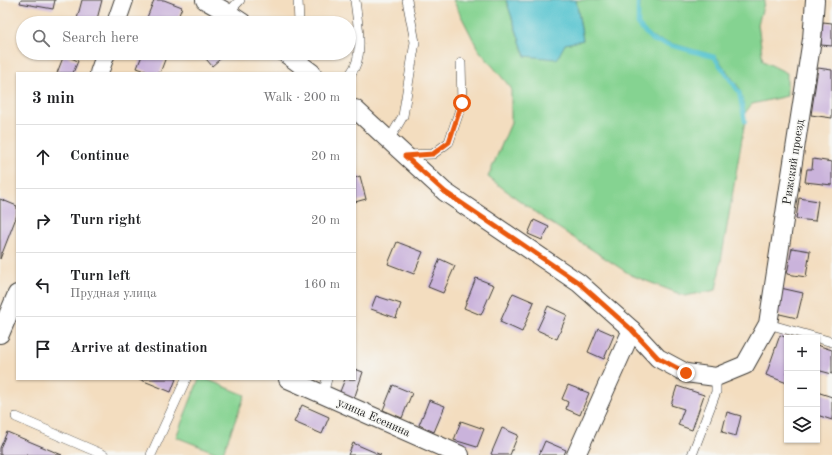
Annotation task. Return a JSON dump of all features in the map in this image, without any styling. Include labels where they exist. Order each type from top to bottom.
[{"type":"street","points":[[118,16],[124,0]]},
{"type":"street","points":[[205,0],[237,12]]},
{"type":"street","name":"Рижский проезд","points":[[768,324],[812,39],[815,0]]},
{"type":"street","points":[[99,72],[104,60]]},
{"type":"street","points":[[356,110],[445,192],[579,283],[632,330],[658,358],[686,373],[716,377],[745,365],[768,324]]},
{"type":"street","points":[[0,334],[16,296]]},
{"type":"street","points":[[576,455],[632,330]]},
{"type":"street","name":"улица Есенина","points":[[293,380],[325,386],[460,455]]},
{"type":"lane","points":[[298,0],[299,16]]},
{"type":"lane","points":[[352,72],[354,69],[359,47],[355,0]]},
{"type":"lane","points":[[389,140],[403,116],[415,42],[407,0]]},
{"type":"lane","points":[[405,156],[433,154],[449,142],[462,103],[461,63]]},
{"type":"lane","points":[[768,324],[832,342]]},
{"type":"lane","points":[[692,455],[716,392],[716,377]]},
{"type":"lane","points":[[151,455],[186,380]]},
{"type":"lane","points":[[16,417],[104,455]]},
{"type":"green space","points":[[453,0],[506,0],[525,56],[583,40],[576,0],[640,0],[638,3],[638,25],[652,40],[714,57],[739,92],[745,121],[716,290],[685,296],[631,275],[540,216],[488,177],[511,123],[511,88],[478,49]]},
{"type":"green space","points":[[643,0],[765,0],[758,24],[763,61],[787,73],[787,96],[752,104],[745,113],[740,89],[716,56],[653,38],[639,24],[640,4]]},
{"type":"green space","points":[[199,380],[208,380],[245,395],[222,455],[176,437]]},
{"type":"water","points":[[506,0],[576,0],[583,40],[565,44],[557,59],[525,56]]},
{"type":"building","points":[[21,0],[55,0],[53,9],[20,3]]},
{"type":"building","points":[[82,0],[102,0],[98,16],[78,16]]},
{"type":"building","points":[[154,0],[164,0],[182,7],[179,16],[148,16]]},
{"type":"building","points":[[823,22],[832,23],[832,46],[821,45]]},
{"type":"building","points":[[62,60],[78,61],[73,72],[57,72]]},
{"type":"building","points":[[140,60],[165,60],[160,72],[148,72],[137,68]]},
{"type":"building","points":[[207,60],[219,60],[212,66]]},
{"type":"building","points":[[818,68],[832,70],[832,118],[811,115]]},
{"type":"building","points":[[813,159],[832,162],[832,185],[805,182],[807,169],[812,169]]},
{"type":"building","points":[[360,176],[366,199],[356,202],[356,178]]},
{"type":"building","points":[[799,198],[818,201],[815,221],[796,219]]},
{"type":"building","points":[[0,199],[16,206],[16,218],[0,259]]},
{"type":"building","points":[[534,220],[549,227],[542,240],[528,234]]},
{"type":"building","points":[[397,242],[423,252],[414,274],[388,264]]},
{"type":"building","points":[[792,248],[810,251],[806,277],[787,274]]},
{"type":"building","points":[[440,259],[455,266],[443,293],[428,287]]},
{"type":"building","points":[[476,278],[494,285],[481,315],[464,308]]},
{"type":"building","points":[[776,287],[803,293],[797,318],[771,312]]},
{"type":"building","points":[[513,293],[534,302],[522,332],[500,322]]},
{"type":"building","points":[[376,296],[401,304],[396,318],[371,309]]},
{"type":"building","points":[[548,306],[567,315],[557,339],[537,330]]},
{"type":"building","points":[[598,328],[614,335],[604,359],[588,352]]},
{"type":"building","points":[[780,335],[784,337],[784,382],[766,375]]},
{"type":"building","points":[[820,346],[832,350],[832,374],[820,371]]},
{"type":"building","points":[[356,369],[363,372],[354,399],[339,394],[345,380],[356,380]]},
{"type":"building","points":[[141,380],[176,380],[171,392]]},
{"type":"building","points":[[393,385],[412,393],[402,418],[383,410]]},
{"type":"building","points":[[568,385],[589,393],[580,415],[566,409],[568,402],[562,399]]},
{"type":"building","points":[[677,386],[704,395],[692,430],[678,425],[684,409],[671,405]]},
{"type":"building","points":[[820,393],[832,397],[832,420],[820,416]]},
{"type":"building","points":[[429,400],[445,406],[434,432],[419,425]]},
{"type":"building","points":[[302,405],[329,417],[322,434],[294,422]]},
{"type":"building","points":[[727,412],[741,416],[736,436],[722,432]]},
{"type":"building","points":[[461,421],[484,429],[477,447],[454,440]]},
{"type":"building","points":[[502,428],[518,435],[510,455],[493,455],[491,454]]},
{"type":"building","points":[[7,432],[62,455],[0,455],[0,448]]},
{"type":"building","points":[[545,441],[566,450],[564,455],[539,455]]},
{"type":"building","points":[[353,443],[381,455],[348,455]]},
{"type":"waterway","points":[[640,0],[638,3],[638,25],[652,40],[714,57],[739,92],[745,121]]},
{"type":"route","points":[[462,103],[449,142],[433,154],[405,156],[445,192],[579,283],[632,330],[658,358],[686,373]]}]
